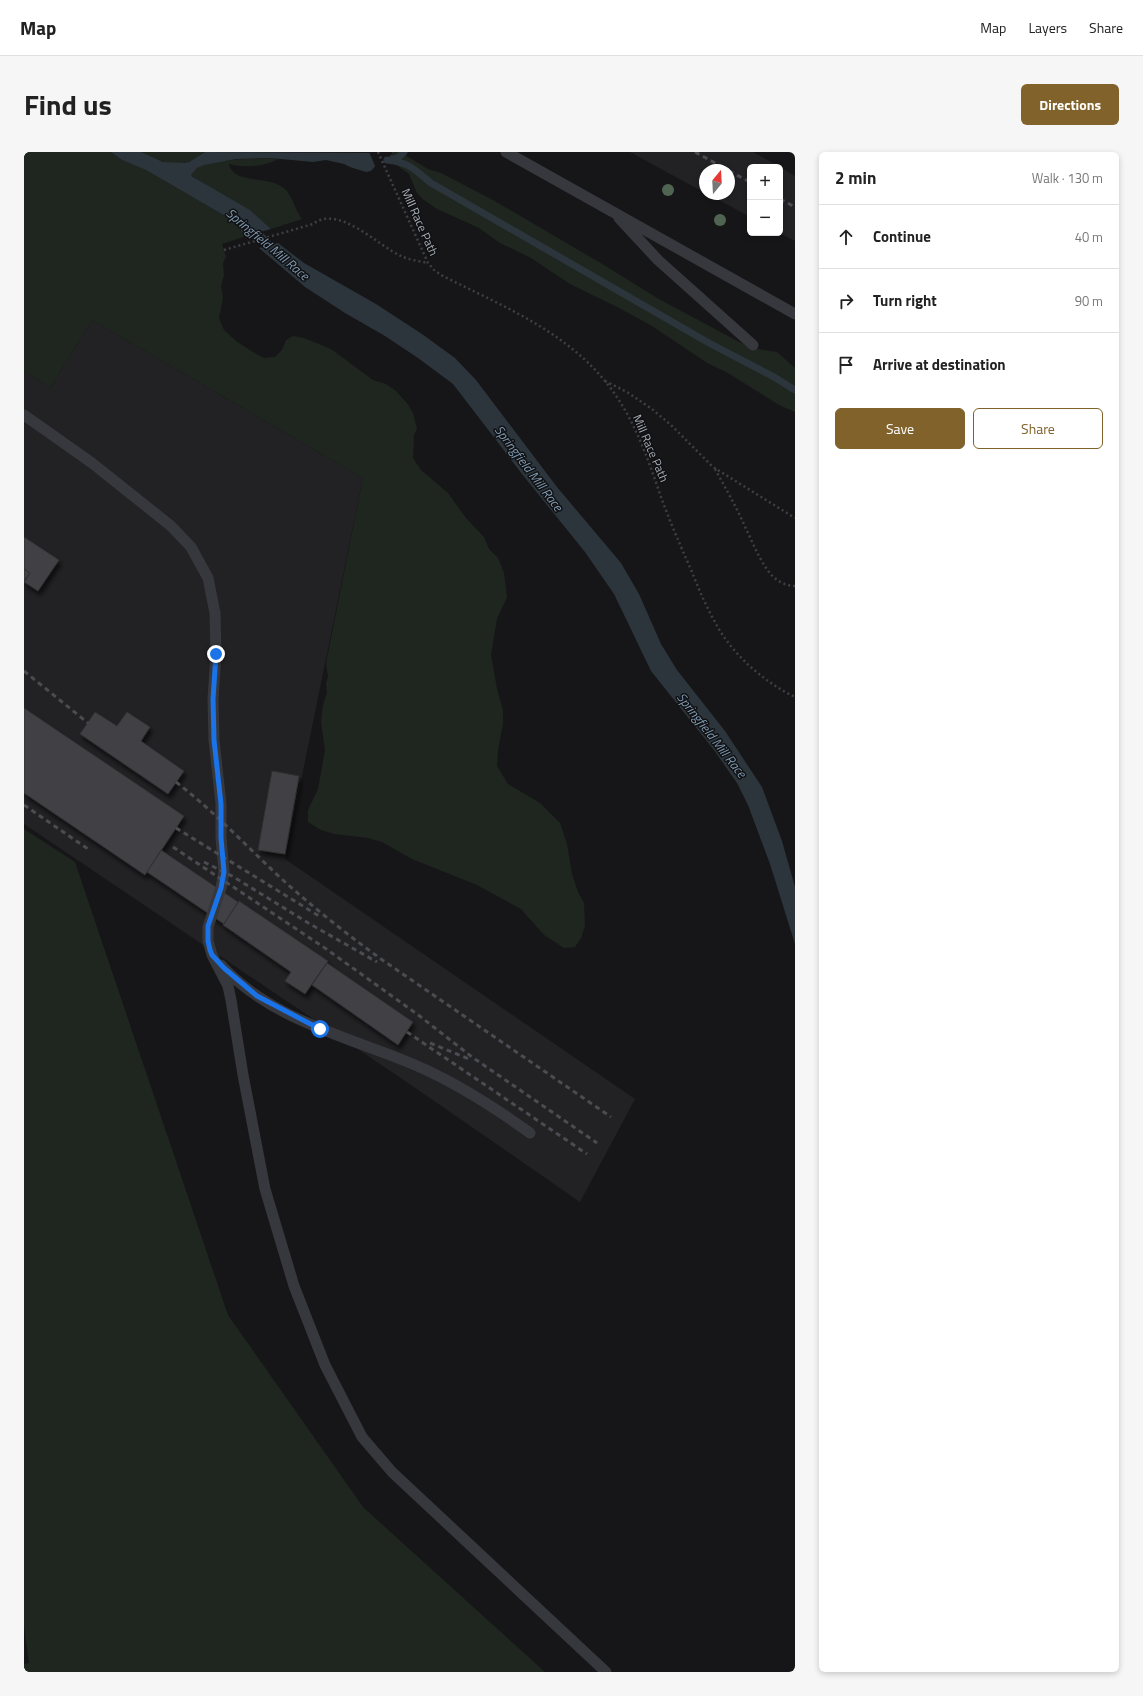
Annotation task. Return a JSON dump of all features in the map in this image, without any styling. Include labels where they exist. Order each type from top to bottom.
[{"type":"lane","points":[[506,152],[795,314]]},
{"type":"lane","points":[[613,211],[658,260],[753,345]]},
{"type":"lane","points":[[24,415],[92,463],[171,526],[191,547],[208,578],[215,614],[216,654],[213,699],[214,740],[221,804],[221,838],[224,872],[221,888],[208,926],[208,941],[212,955],[228,986],[243,1076],[266,1189],[294,1286],[325,1365],[362,1437],[392,1472],[606,1672]]},
{"type":"lane","points":[[212,955],[241,983],[275,1006],[320,1029],[398,1058],[434,1074],[479,1098],[530,1133]]},
{"type":"path","name":"Mill Race Path","points":[[378,152],[428,263],[437,273],[517,312],[552,333],[580,354],[605,381],[626,412],[638,435],[680,546],[717,625],[743,659],[756,672],[772,684],[795,697]]},
{"type":"path","points":[[224,250],[329,218],[344,221],[401,256],[428,263]]},
{"type":"path","points":[[605,381],[627,392],[652,409],[672,426],[713,467],[795,518]]},
{"type":"path","points":[[713,467],[731,496],[769,573],[778,581],[790,586],[795,586]]},
{"type":"shaded area","points":[[24,152],[111,152],[122,160],[146,170],[232,220],[246,236],[222,244],[226,257],[223,263],[224,275],[221,286],[223,298],[219,318],[224,330],[236,341],[264,358],[275,357],[282,350],[286,340],[293,336],[304,338],[331,349],[373,380],[386,384],[396,391],[407,403],[413,413],[417,429],[414,435],[413,458],[421,470],[448,493],[466,518],[484,537],[489,549],[498,558],[504,573],[507,597],[497,619],[491,655],[497,689],[503,710],[503,724],[498,750],[497,766],[508,784],[540,803],[560,823],[567,844],[572,874],[578,892],[584,903],[585,926],[581,938],[575,947],[564,948],[544,935],[521,909],[477,885],[412,859],[382,842],[368,838],[334,834],[321,830],[308,822],[308,810],[318,789],[325,750],[321,722],[323,705],[327,693],[326,683],[328,677],[326,663],[363,478],[92,320],[50,388],[24,371]]},
{"type":"shaded area","points":[[141,152],[205,152],[195,159],[176,164],[152,158]]},
{"type":"shaded area","points":[[392,152],[400,152],[428,169],[441,173],[493,200],[659,299],[741,343],[751,348],[777,352],[795,368],[795,412],[779,405],[728,373],[707,363],[652,326],[570,284],[531,258],[500,243],[479,228],[437,209],[417,193],[409,174],[398,166],[396,162],[397,160],[392,155]]},
{"type":"shaded area","points":[[630,152],[753,152],[775,164],[747,164],[747,215],[719,200],[735,200],[735,164],[699,164],[699,190]]},
{"type":"shaded area","points":[[270,158],[278,159],[267,164],[254,166],[229,165],[239,176],[273,183],[280,186],[289,194],[302,219],[271,229],[250,210],[191,175],[195,169],[214,162]]},
{"type":"shaded area","points":[[783,169],[795,176],[795,241],[783,235]]},
{"type":"shaded area","points":[[92,320],[363,478],[285,859],[635,1099],[580,1202],[414,1087],[24,824],[24,371],[50,388]]},
{"type":"shaded area","points":[[24,829],[75,862],[228,1315],[363,1507],[545,1672],[24,1672],[24,1664],[29,1663],[24,1626]]},
{"type":"water","points":[[111,152],[141,152],[163,162],[184,163],[189,162],[205,152],[376,153],[392,155],[398,160],[396,162],[378,163],[371,171],[366,172],[344,164],[326,160],[313,162],[270,158],[236,159],[204,165],[197,168],[191,175],[193,177],[250,210],[271,229],[246,236],[232,220],[146,170],[122,160]]},
{"type":"water","points":[[278,243],[304,263],[376,304],[455,358],[476,380],[557,487],[621,563],[639,594],[661,644],[677,670],[725,731],[762,787],[782,841],[795,887],[795,944],[770,864],[748,805],[737,783],[714,750],[651,671],[614,594],[585,552],[522,474],[453,384],[385,336],[345,313],[305,287],[259,248]]},
{"type":"pier","points":[[369,152],[389,152],[394,164],[382,164],[376,168]]},
{"type":"building","points":[[24,537],[59,560],[38,591],[24,582],[30,573],[24,569]]},
{"type":"building","points":[[24,569],[30,573],[24,581]]},
{"type":"building","points":[[24,708],[184,816],[145,875],[24,793]]},
{"type":"building","points":[[95,712],[117,726],[127,712],[150,727],[141,741],[184,771],[168,794],[80,734]]},
{"type":"building","points":[[272,771],[299,776],[285,854],[258,850]]},
{"type":"building","points":[[161,850],[238,902],[224,924],[147,872]]},
{"type":"building","points":[[239,901],[328,961],[305,994],[285,981],[291,972],[223,925]]},
{"type":"building","points":[[327,963],[413,1022],[398,1045],[312,985]]},
{"type":"waterway","points":[[391,160],[399,157],[404,152]]},
{"type":"waterway","points":[[387,160],[395,161],[411,167],[431,183],[709,343],[774,377],[795,390]]},
{"type":"waterway","name":"Springfield Mill Race","points":[[252,226],[276,252]]},
{"type":"railway","points":[[695,152],[717,164]]},
{"type":"railway","points":[[735,174],[747,180]]},
{"type":"railway","points":[[782,200],[795,207]]},
{"type":"railway","points":[[24,671],[88,723]]},
{"type":"railway","points":[[176,782],[218,818],[271,869],[344,931],[381,959],[611,1117]]},
{"type":"railway","points":[[24,805],[88,849]]},
{"type":"railway","points":[[176,828],[319,916]]},
{"type":"railway","points":[[173,847],[322,946],[417,1014],[472,1057],[597,1143]]},
{"type":"railway","points":[[204,862],[232,876],[310,924],[377,962]]},
{"type":"railway","points":[[407,1032],[587,1154]]},
{"type":"railway","points":[[430,1043],[469,1059]]},
{"type":"route","points":[[216,654],[213,699],[214,740],[222,813],[221,838],[224,872],[221,888],[209,919],[207,934],[210,950],[212,955],[224,968],[257,996],[320,1029]]}]
